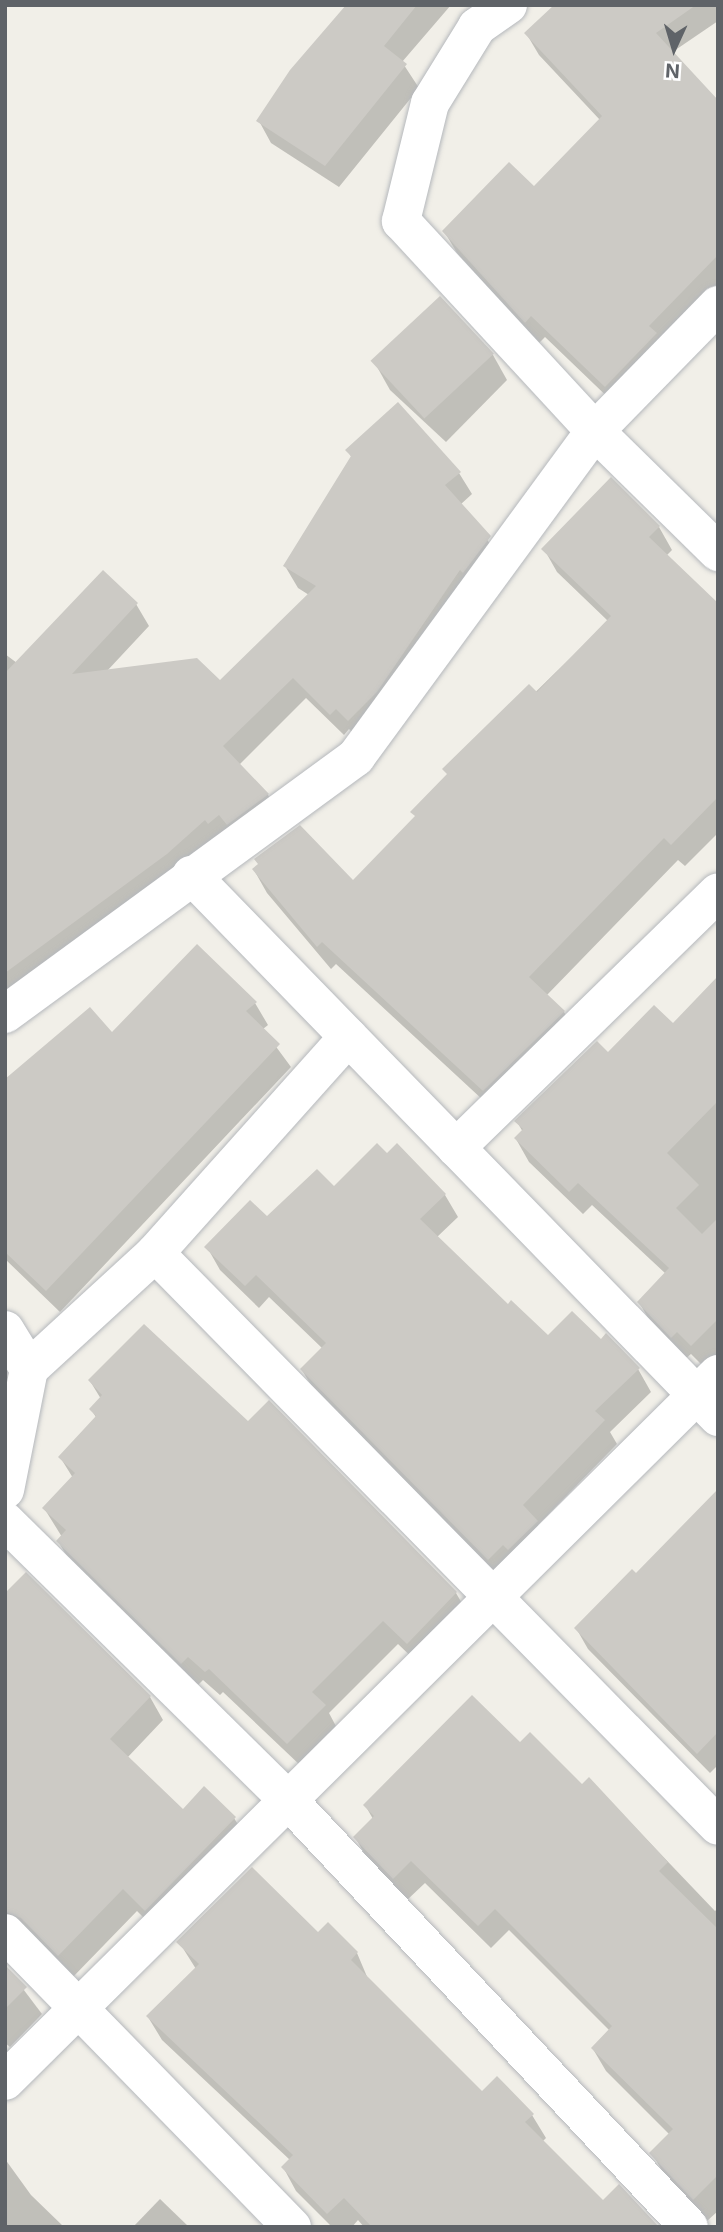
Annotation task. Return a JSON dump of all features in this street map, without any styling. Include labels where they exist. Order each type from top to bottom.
[{"type":"street","points":[[508,5],[477,27],[429,103],[401,221],[595,431],[718,552]]},
{"type":"street","points":[[5,1013],[191,874],[356,757],[595,431],[718,305]]},
{"type":"street","points":[[5,2081],[495,1596],[711,1395],[456,1148],[191,874]]},
{"type":"street","points":[[456,1148],[718,891]]},
{"type":"street","points":[[5,1490],[29,1369],[155,1253],[348,1037]]},
{"type":"street","points":[[155,1253],[495,1596],[718,1826]]},
{"type":"street","points":[[5,1331],[29,1369]]},
{"type":"street","points":[[5,1521],[289,1801],[689,2227]]},
{"type":"street","points":[[5,1933],[292,2227]]},
{"type":"building","points":[[346,5],[417,5],[384,46],[407,64],[325,166],[256,121],[290,70]]},
{"type":"building","points":[[554,5],[696,5],[656,33],[718,100],[718,255],[649,326],[657,333],[605,387],[531,316],[525,323],[442,231],[509,162],[534,186],[602,116],[524,33]]},
{"type":"building","points":[[440,296],[494,354],[424,419],[371,361]]},
{"type":"building","points":[[398,402],[461,472],[445,485],[491,536],[463,573],[460,570],[377,692],[348,721],[336,709],[330,715],[293,678],[223,746],[269,794],[227,825],[219,815],[208,824],[205,820],[167,854],[5,973],[5,673],[103,570],[138,603],[72,674],[197,658],[220,680],[316,586],[283,566],[351,456],[345,450]]},
{"type":"building","points":[[611,477],[660,526],[649,537],[718,603],[718,797],[671,845],[664,838],[529,977],[565,1011],[483,1091],[322,942],[317,947],[252,869],[258,864],[254,859],[300,825],[353,880],[415,816],[410,812],[447,774],[442,769],[529,684],[537,692],[611,616],[541,549]]},
{"type":"building","points":[[197,944],[257,1002],[246,1011],[280,1044],[46,1291],[5,1252],[5,1079],[90,1007],[112,1032]]},
{"type":"building","points":[[718,976],[718,1101],[667,1153],[699,1185],[676,1208],[702,1234],[718,1218],[718,1319],[691,1346],[677,1332],[671,1338],[637,1302],[669,1268],[578,1183],[569,1192],[514,1138],[523,1129],[514,1121],[597,1041],[608,1052],[654,1005],[673,1023]]},
{"type":"building","points":[[377,1143],[387,1153],[397,1143],[446,1194],[420,1219],[508,1304],[511,1300],[548,1335],[572,1311],[601,1339],[606,1333],[640,1368],[595,1411],[605,1420],[523,1505],[538,1521],[508,1550],[503,1545],[488,1560],[300,1369],[326,1343],[256,1275],[245,1286],[204,1247],[250,1200],[267,1216],[317,1169],[334,1186]]},
{"type":"building","points":[[144,1324],[248,1421],[269,1400],[457,1592],[407,1644],[383,1621],[312,1692],[326,1705],[287,1744],[209,1669],[205,1672],[188,1657],[181,1664],[56,1541],[66,1530],[42,1508],[75,1473],[58,1457],[96,1416],[89,1409],[102,1395],[88,1380]]},
{"type":"building","points":[[718,1489],[718,1732],[697,1754],[574,1628],[632,1569],[636,1573]]},
{"type":"building","points":[[26,1572],[151,1696],[110,1739],[183,1809],[204,1786],[236,1817],[145,1911],[123,1889],[58,1956],[21,1918],[5,1912],[5,1593]]},
{"type":"building","points":[[472,1695],[520,1742],[530,1732],[582,1784],[589,1777],[668,1862],[659,1871],[718,1929],[718,2175],[693,2200],[649,2153],[673,2129],[591,2048],[612,2026],[495,1909],[478,1926],[411,1861],[393,1879],[353,1837],[374,1816],[363,1805]]},
{"type":"building","points":[[252,1867],[318,1932],[328,1922],[358,1952],[351,1960],[482,2091],[497,2076],[534,2114],[525,2122],[603,2200],[619,2184],[659,2227],[372,2227],[344,2198],[327,2214],[281,2167],[293,2155],[146,2016],[199,1964],[176,1942]]},
{"type":"building","points":[[5,1965],[27,1987],[5,2009]]}]
